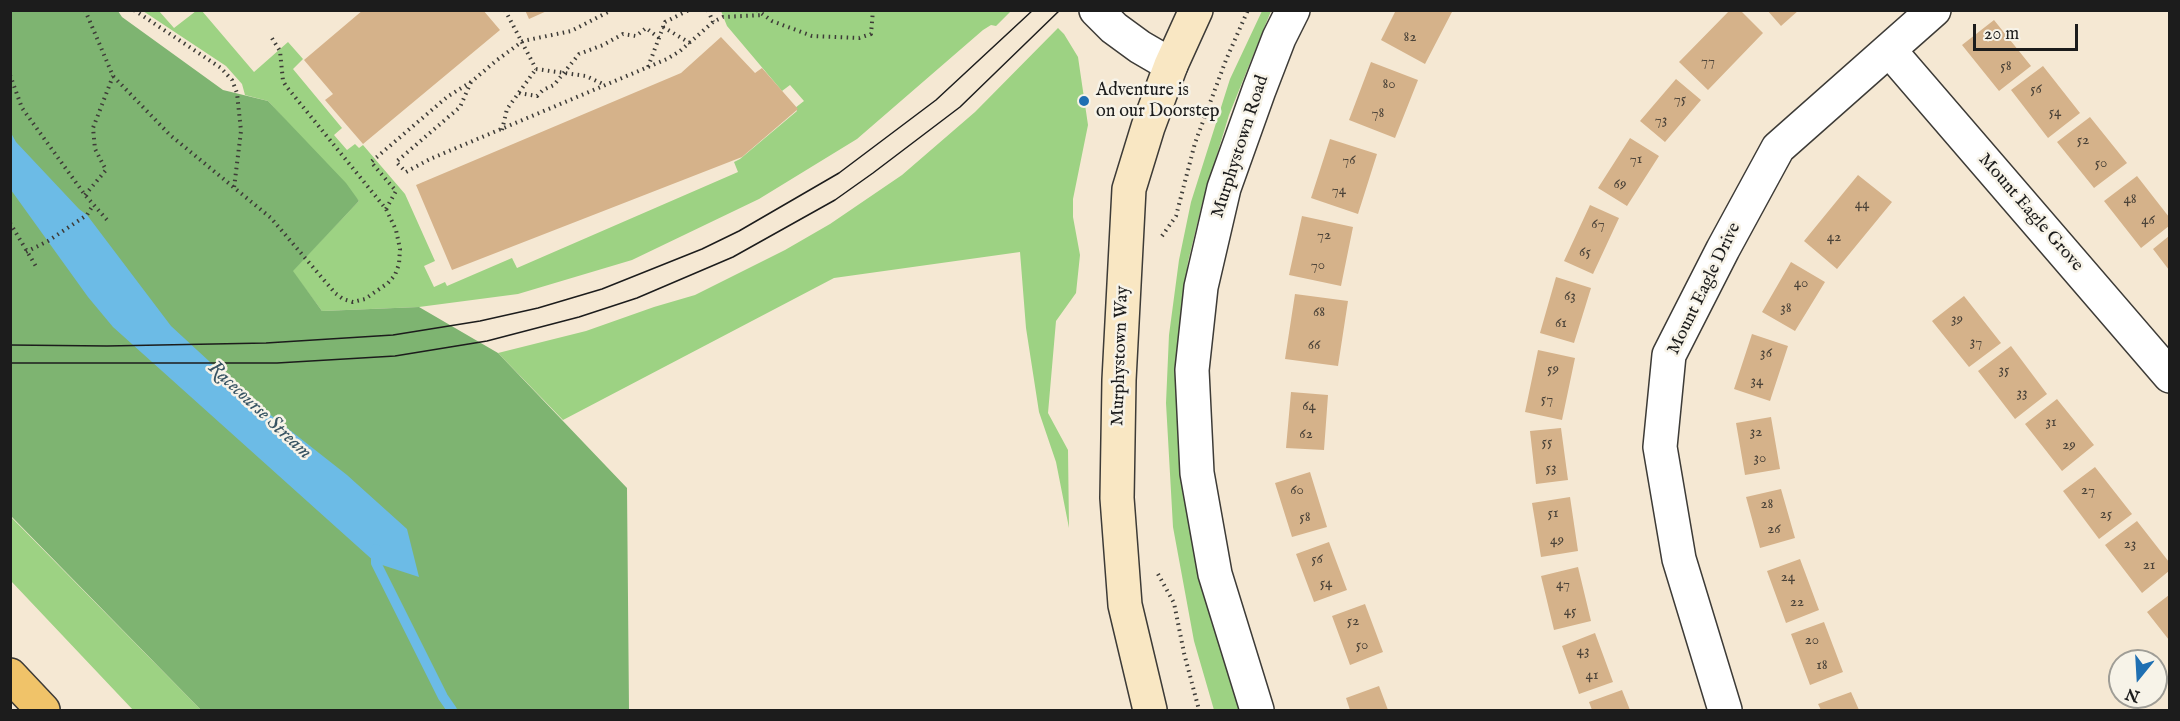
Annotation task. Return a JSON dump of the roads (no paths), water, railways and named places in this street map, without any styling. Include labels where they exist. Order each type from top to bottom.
[{"type":"highway","points":[[10,675],[43,711]]},
{"type":"street","points":[[1096,10],[1140,47],[1171,65]]},
{"type":"street","name":"Murphystown Way","points":[[1150,711],[1125,604],[1117,498],[1119,380],[1129,189],[1148,127],[1171,65],[1196,10]]},
{"type":"street","name":"Murphystown Road","points":[[1257,711],[1215,573],[1197,473],[1192,370],[1202,287],[1224,188],[1279,38],[1293,10]]},
{"type":"street","name":"Mount Eagle Drive","points":[[1725,711],[1679,559],[1660,447],[1670,355],[1778,148],[1934,10]]},
{"type":"street","name":"Mount Eagle Grove","points":[[1890,51],[2169,376]]},
{"type":"water","points":[[11,133],[16,142],[87,215],[171,326],[249,398],[347,475],[407,529],[419,577],[376,563],[113,327],[88,297],[11,190]]},
{"type":"waterway","name":"Racecourse Stream","points":[[376,549],[376,563],[443,697],[452,710]]},
{"type":"tram line","points":[[10,345],[266,343],[393,335],[480,321],[538,308],[602,289],[702,249],[739,231],[839,173],[936,100],[1033,10]]},
{"type":"tram line","points":[[10,363],[277,363],[395,356],[487,341],[579,317],[637,298],[733,257],[835,200],[960,107],[1060,10]]},
{"type":"place","name":"Adventure is on our Doorstep","points":[[1084,101]]}]
